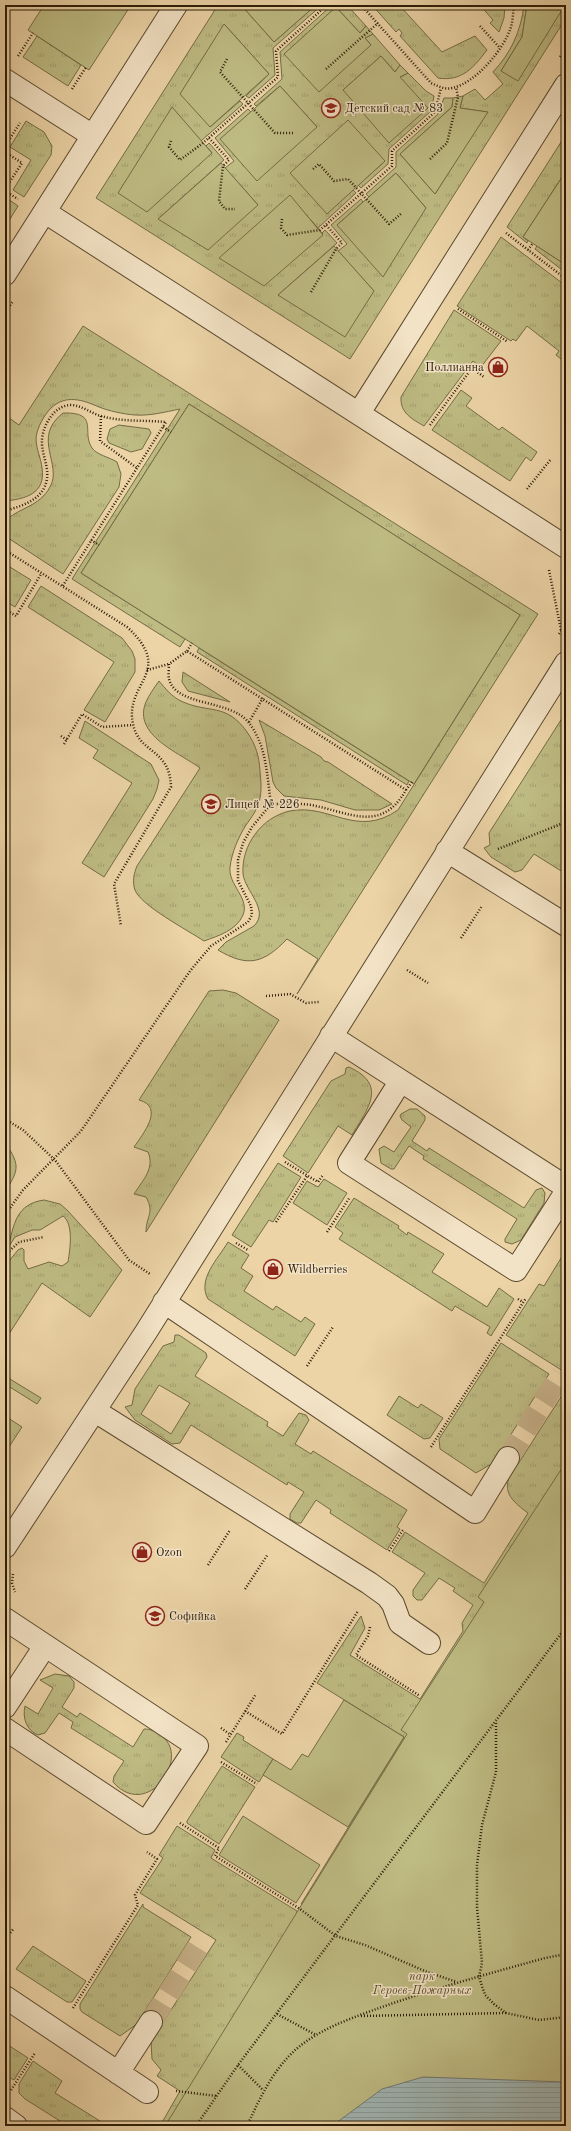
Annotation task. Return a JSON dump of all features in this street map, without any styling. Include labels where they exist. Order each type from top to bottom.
[{"type":"lane","points":[[5,274],[176,5]]},
{"type":"lane","points":[[5,80],[93,136]]},
{"type":"lane","points":[[359,413],[566,85]]},
{"type":"lane","points":[[45,212],[566,547]]},
{"type":"lane","points":[[5,1547],[95,1411],[566,663]]},
{"type":"lane","points":[[448,851],[566,925]]},
{"type":"lane","points":[[330,1036],[566,1188]]},
{"type":"lane","points":[[400,1082],[349,1163],[516,1270],[566,1192]]},
{"type":"lane","points":[[164,1302],[475,1512],[508,1458]]},
{"type":"lane","points":[[95,1411],[369,1583],[390,1600],[400,1623],[429,1643]]},
{"type":"lane","points":[[5,1619],[197,1746],[146,1823],[5,1729]]},
{"type":"lane","points":[[5,1706],[45,1646]]},
{"type":"lane","points":[[5,1997],[143,2090]]},
{"type":"lane","points":[[118,2073],[151,2022]]},
{"type":"path","points":[[5,12],[10,5]]},
{"type":"path","points":[[171,141],[169,147],[180,160],[209,138],[278,77],[276,51],[328,5]]},
{"type":"path","points":[[361,5],[422,74],[431,83],[441,88],[456,87],[466,82],[484,68],[500,48],[511,27],[514,5]]},
{"type":"path","points":[[326,69],[378,23]]},
{"type":"path","points":[[480,26],[500,48]]},
{"type":"path","points":[[17,58],[33,34]]},
{"type":"path","points":[[558,61],[566,48]]},
{"type":"path","points":[[11,54],[23,62]]},
{"type":"path","points":[[227,59],[220,72],[275,133],[292,133]]},
{"type":"path","points":[[69,93],[86,67]]},
{"type":"path","points":[[430,159],[447,143],[458,97],[456,87]]},
{"type":"path","points":[[282,219],[281,228],[287,235],[320,230],[392,166],[392,151],[435,112],[441,88]]},
{"type":"path","points":[[5,146],[21,121]]},
{"type":"path","points":[[209,138],[229,160],[223,166],[219,201],[226,209],[236,209]]},
{"type":"path","points":[[5,152],[22,163],[5,190],[24,203]]},
{"type":"path","points":[[313,169],[319,164],[334,181],[348,178],[389,224],[402,213]]},
{"type":"path","points":[[311,292],[336,248],[342,243],[326,225]]},
{"type":"path","points":[[501,229],[566,279]]},
{"type":"path","points":[[528,250],[533,243]]},
{"type":"path","points":[[452,306],[508,342]]},
{"type":"path","points":[[425,432],[472,368],[484,377]]},
{"type":"path","points":[[5,511],[35,498],[43,489],[48,470],[42,442],[48,422],[55,412],[62,407],[75,406],[101,416],[166,422],[62,587]]},
{"type":"path","points":[[101,416],[100,441],[137,468]]},
{"type":"path","points":[[163,427],[171,432]]},
{"type":"path","points":[[523,494],[551,459]]},
{"type":"path","points":[[91,540],[99,545]]},
{"type":"path","points":[[5,550],[127,627],[139,638],[148,654],[147,670],[132,711],[133,725],[140,740],[167,764],[171,776],[171,787],[114,884],[121,926]]},
{"type":"path","points":[[548,567],[561,630]]},
{"type":"path","points":[[5,609],[16,616],[41,574]]},
{"type":"path","points":[[147,670],[169,664],[187,651],[192,643]]},
{"type":"path","points":[[187,651],[406,790]]},
{"type":"path","points":[[5,1215],[18,1195],[55,1160],[81,1131],[190,970],[212,946],[248,922],[252,915],[251,906],[238,881],[238,860],[243,843],[252,827],[271,804],[264,753],[249,722],[234,710],[221,705],[186,697],[176,689],[169,680],[169,664]]},
{"type":"path","points":[[249,722],[263,698]]},
{"type":"path","points":[[64,744],[82,714],[102,727],[133,725]]},
{"type":"path","points":[[61,736],[67,740]]},
{"type":"path","points":[[271,804],[308,804],[361,816],[378,816],[398,805],[412,782]]},
{"type":"path","points":[[493,848],[498,849],[566,822]]},
{"type":"path","points":[[461,938],[486,900]]},
{"type":"path","points":[[405,969],[428,983]]},
{"type":"path","points":[[266,996],[290,994],[306,1003],[322,1001]]},
{"type":"path","points":[[5,1119],[23,1130],[55,1160],[129,1260],[152,1276]]},
{"type":"path","points":[[276,1222],[307,1176]]},
{"type":"path","points":[[327,1232],[353,1194]]},
{"type":"path","points":[[5,1255],[19,1242],[44,1237]]},
{"type":"path","points":[[431,1447],[527,1295]]},
{"type":"path","points":[[306,1368],[333,1327]]},
{"type":"path","points":[[299,1363],[313,1372]]},
{"type":"path","points":[[424,1443],[437,1451]]},
{"type":"path","points":[[208,1565],[232,1527]]},
{"type":"path","points":[[390,1551],[403,1530]]},
{"type":"path","points":[[245,1589],[269,1552]]},
{"type":"path","points":[[355,1606],[365,1613]]},
{"type":"path","points":[[245,1711],[282,1734],[360,1609]]},
{"type":"path","points":[[370,1624],[368,1636],[356,1655],[420,1696]]},
{"type":"path","points":[[196,2126],[238,2065],[566,1627]]},
{"type":"path","points":[[496,1722],[496,1772],[482,1825],[477,1865],[477,1908],[482,1963],[479,1976],[485,1995],[506,2013]]},
{"type":"path","points":[[216,1758],[257,1784]]},
{"type":"path","points":[[176,1821],[219,1848],[215,1856],[300,1909],[336,1936],[365,1945],[427,1972],[458,1983]]},
{"type":"path","points":[[72,2010],[138,1904],[135,1894],[157,1859],[140,1848]]},
{"type":"path","points":[[5,1940],[14,1928]]},
{"type":"path","points":[[247,2126],[263,2090],[292,2054],[316,2035],[358,2016],[479,1976],[566,1954]]},
{"type":"path","points":[[358,2016],[506,2013],[540,2020],[566,2018]]},
{"type":"path","points":[[277,2014],[316,2035]]},
{"type":"path","points":[[16,2082],[31,2060]]},
{"type":"path","points":[[238,2065],[263,2090]]},
{"type":"path","points":[[143,2090],[217,2096]]},
{"type":"green space","points":[[44,5],[131,5],[89,70],[28,30]]},
{"type":"green space","name":"Детский сад № 83","points":[[218,5],[241,5],[274,42],[316,5],[322,5],[273,48],[275,75],[249,98],[246,96],[269,74],[224,24],[210,127],[240,101],[243,104],[201,141],[212,153],[206,146],[209,143],[224,160],[158,219],[258,205],[225,168],[234,161],[215,138],[248,109],[251,112],[221,139],[317,127],[280,86],[256,106],[254,104],[282,79],[280,52],[332,5],[347,5],[366,26],[360,33],[336,7],[285,54],[371,45],[365,38],[373,34],[400,65],[395,72],[381,56],[343,90],[400,77],[408,73],[426,91],[434,96],[431,111],[389,149],[388,164],[361,188],[358,185],[326,214],[353,190],[356,193],[318,228],[289,196],[322,233],[325,230],[337,243],[278,295],[374,291],[338,251],[347,244],[331,225],[361,199],[363,202],[337,225],[426,208],[396,173],[369,197],[366,194],[396,167],[396,152],[438,114],[444,98],[453,98],[452,107],[400,154],[435,194],[487,112],[460,108],[463,96],[475,89],[485,100],[503,84],[493,72],[505,57],[518,33],[524,5],[527,5],[522,37],[501,71],[566,5],[566,18],[350,359],[96,198]]},
{"type":"green space","points":[[241,5],[316,5],[274,42]]},
{"type":"green space","points":[[372,5],[399,5],[442,52],[475,36],[487,50],[467,72],[454,78],[438,78],[400,36],[402,33],[399,29],[396,32]]},
{"type":"green space","points":[[480,5],[505,5],[504,18],[499,32],[490,23],[493,20]]},
{"type":"green space","points":[[527,5],[565,5],[518,81],[501,71],[522,37]]},
{"type":"green space","points":[[336,7],[360,33],[366,26],[373,34],[365,38],[371,45],[319,92],[284,54]]},
{"type":"green space","points":[[224,24],[269,74],[210,127],[180,94]]},
{"type":"green space","points":[[37,36],[81,65],[68,86],[23,57]]},
{"type":"green space","points":[[381,56],[395,72],[400,65],[408,73],[400,77],[428,108],[389,143],[343,90]]},
{"type":"green space","points":[[280,86],[317,127],[257,181],[220,139]]},
{"type":"green space","points":[[463,96],[460,108],[488,112],[435,194],[400,154],[452,107],[453,98]]},
{"type":"green space","points":[[172,107],[212,153],[147,212],[118,193]]},
{"type":"green space","points":[[348,120],[385,161],[327,214],[290,173]]},
{"type":"green space","points":[[26,121],[44,132],[52,146],[51,155],[24,197],[13,190],[31,160],[10,147]]},
{"type":"green space","points":[[563,139],[566,141],[566,171],[523,237],[528,241],[527,243],[507,227]]},
{"type":"green space","points":[[221,163],[258,205],[208,250],[158,219]]},
{"type":"green space","points":[[566,171],[566,265],[523,237]]},
{"type":"green space","points":[[396,173],[426,208],[383,277],[337,225]]},
{"type":"green space","points":[[290,195],[323,235],[264,286],[219,258]]},
{"type":"green space","points":[[8,199],[18,206],[5,227],[5,203]]},
{"type":"green space","points":[[501,237],[566,286],[566,363],[556,355],[559,351],[527,326],[516,341],[513,339],[511,341],[457,306]]},
{"type":"green space","points":[[334,246],[374,291],[345,337],[278,295]]},
{"type":"green space","points":[[537,246],[566,265],[566,273],[535,249]]},
{"type":"green space","points":[[454,310],[501,341],[481,367],[473,361],[424,426],[408,415],[402,407],[401,397]]},
{"type":"green space","points":[[83,326],[538,614],[297,994],[318,959],[287,939],[271,953],[263,958],[255,960],[247,961],[238,959],[218,950],[226,942],[254,926],[258,920],[258,907],[243,874],[243,863],[246,853],[255,834],[271,819],[290,811],[304,810],[356,821],[369,821],[383,818],[398,810],[520,615],[189,404],[81,573],[185,639],[180,647],[72,579],[180,409],[152,414],[135,415],[112,411],[87,402],[75,400],[63,401],[57,404],[51,408],[41,422],[36,438],[42,468],[41,484],[32,494],[27,497],[5,501],[5,415],[19,425]]},
{"type":"green space","points":[[461,390],[472,398],[466,406],[499,430],[502,427],[537,452],[531,461],[526,457],[510,481],[432,430]]},
{"type":"green space","points":[[189,404],[520,615],[414,784],[81,573]]},
{"type":"green space","points":[[63,413],[82,416],[86,419],[89,442],[92,448],[100,454],[117,462],[121,474],[119,487],[63,574],[5,536],[5,521],[11,516],[35,503],[46,494],[50,487],[53,478],[53,469],[49,451],[49,432],[54,422]]},
{"type":"green space","points":[[119,425],[149,429],[151,433],[142,449],[131,452],[109,443],[107,439],[110,429]]},
{"type":"green space","points":[[5,564],[31,580],[15,607],[5,601]]},
{"type":"green space","points":[[41,586],[122,638],[132,651],[135,659],[135,672],[105,722],[84,710],[114,662],[28,607]]},
{"type":"green space","points":[[199,648],[409,781],[407,785],[197,652]]},
{"type":"green space","points":[[183,672],[230,702],[188,691],[182,682]]},
{"type":"green space","points":[[159,681],[172,695],[181,701],[191,705],[224,712],[232,716],[247,732],[255,746],[259,760],[261,794],[259,802],[238,840],[232,856],[230,867],[232,880],[244,903],[243,915],[232,928],[221,935],[204,941],[155,910],[139,896],[134,887],[134,878],[137,866],[200,768],[160,742],[146,724],[143,714],[146,702]]},
{"type":"green space","points":[[566,712],[566,874],[534,854],[522,870],[515,872],[491,857],[484,848],[490,845],[489,833]]},
{"type":"green space","points":[[259,720],[321,757],[324,761],[328,762],[392,804],[379,810],[355,810],[321,800],[284,796],[276,788],[273,782],[265,736]]},
{"type":"green space","points":[[85,721],[151,764],[159,780],[153,799],[104,877],[82,863],[132,783],[93,758],[98,750],[79,738]]},
{"type":"green space","points":[[223,990],[236,993],[279,1020],[146,1232],[150,1211],[149,1202],[146,1197],[134,1194],[147,1174],[150,1158],[148,1152],[134,1147],[150,1121],[151,1115],[150,1108],[147,1103],[139,1100],[209,991]]},
{"type":"green space","points":[[349,1067],[361,1074],[368,1081],[371,1089],[371,1098],[368,1106],[364,1116],[352,1135],[338,1126],[308,1173],[283,1156],[331,1081],[345,1074],[346,1068]]},
{"type":"green space","points":[[410,1109],[417,1109],[425,1116],[425,1120],[412,1141],[427,1151],[429,1148],[524,1208],[536,1190],[542,1188],[545,1193],[544,1203],[521,1240],[512,1244],[505,1242],[505,1239],[517,1219],[423,1159],[424,1156],[409,1146],[394,1169],[391,1169],[381,1163],[379,1149],[384,1146],[394,1152],[411,1127],[402,1120],[400,1116]]},
{"type":"green space","points":[[6,1144],[14,1158],[16,1168],[13,1179],[5,1192]]},
{"type":"green space","points":[[278,1163],[301,1177],[273,1222],[269,1220],[251,1247],[232,1235]]},
{"type":"green space","points":[[324,1179],[347,1193],[327,1225],[293,1203],[307,1181],[318,1187]]},
{"type":"green space","points":[[354,1198],[399,1226],[398,1228],[407,1235],[408,1232],[444,1254],[432,1272],[487,1307],[499,1288],[514,1299],[491,1336],[487,1333],[490,1327],[455,1306],[452,1311],[339,1239],[343,1233],[335,1227]]},
{"type":"green space","points":[[44,1200],[60,1204],[67,1210],[122,1270],[90,1317],[42,1283],[5,1340],[5,1266],[18,1250],[22,1248],[24,1250],[24,1261],[28,1269],[49,1262],[62,1266],[68,1262],[70,1231],[69,1225],[63,1216],[40,1230],[32,1230],[15,1237],[8,1248],[12,1231],[18,1216],[27,1206]]},
{"type":"green space","points":[[228,1242],[249,1255],[241,1268],[253,1276],[244,1291],[273,1310],[276,1306],[301,1322],[305,1317],[315,1324],[295,1356],[208,1299],[205,1292],[207,1277],[214,1262]]},
{"type":"green space","points":[[566,1250],[566,1373],[506,1335],[539,1284],[544,1286]]},
{"type":"green space","points":[[175,1335],[179,1335],[206,1353],[207,1357],[195,1376],[268,1422],[267,1426],[283,1436],[299,1413],[306,1415],[309,1420],[295,1444],[311,1454],[313,1451],[407,1510],[397,1527],[400,1529],[387,1550],[330,1513],[331,1510],[316,1500],[301,1523],[297,1523],[290,1519],[290,1514],[304,1492],[288,1482],[287,1485],[191,1425],[180,1443],[172,1444],[135,1420],[125,1407],[132,1405],[135,1389],[163,1346],[174,1342]],"holes":[[[159,1385],[190,1403],[171,1434],[141,1414]]]},
{"type":"green space","points":[[501,1343],[549,1374],[493,1463],[476,1473],[440,1449],[439,1439]]},
{"type":"green space","points":[[5,1376],[41,1398],[37,1404],[5,1384]]},
{"type":"green space","points":[[566,1389],[566,1601],[326,1922],[301,1904],[404,1737],[317,1683],[361,1616],[365,1628],[350,1655],[420,1699],[463,1631],[462,1623],[473,1605],[453,1591],[455,1588],[439,1578],[422,1600],[417,1600],[413,1596],[413,1590],[425,1573],[392,1552],[405,1532],[484,1583],[528,1513],[511,1497],[507,1486],[508,1479],[516,1463],[518,1464]]},
{"type":"green space","points":[[399,1396],[418,1408],[421,1404],[443,1418],[430,1438],[424,1439],[387,1415]]},
{"type":"green space","points":[[5,1416],[22,1427],[5,1453]]},
{"type":"green space","name":"парк Героев-Пожарных","points":[[566,1462],[566,2126],[165,2126],[407,1734],[401,1730],[484,1602],[478,1597]]},
{"type":"green space","points":[[55,1674],[69,1676],[74,1682],[74,1688],[62,1707],[77,1717],[80,1713],[133,1747],[144,1729],[152,1730],[160,1735],[169,1744],[172,1756],[169,1769],[162,1781],[152,1790],[140,1794],[126,1792],[113,1782],[114,1776],[124,1761],[71,1728],[73,1722],[59,1713],[45,1733],[38,1735],[28,1727],[24,1715],[25,1706],[38,1714],[53,1688],[40,1680]]},
{"type":"green space","points":[[344,1700],[404,1737],[348,1827],[263,1775],[273,1759],[291,1770],[302,1754],[308,1757]]},
{"type":"green space","points":[[237,1733],[244,1737],[243,1740],[273,1759],[259,1782],[221,1757]]},
{"type":"green space","points":[[222,1766],[255,1787],[219,1844],[187,1823],[187,1821]]},
{"type":"green space","points":[[243,1816],[320,1865],[296,1903],[219,1855]]},
{"type":"green space","points":[[177,1826],[215,1850],[211,1858],[297,1911],[297,1914],[178,2126],[160,2126],[180,2091],[157,2076],[161,2070],[152,2059],[151,2041],[216,1940],[140,1893],[163,1858],[159,1855]]},
{"type":"green space","points":[[143,1904],[143,1907],[191,1937],[137,2024],[120,2036],[82,2012],[80,2009],[80,2004]]},
{"type":"green space","points":[[33,1946],[86,1981],[72,2002],[67,2002],[16,1969]]},
{"type":"green space","points":[[5,2043],[28,2058],[14,2080],[5,2075]]},
{"type":"green space","points":[[33,2061],[62,2081],[55,2093],[108,2126],[68,2126],[25,2099],[19,2093],[19,2084]]},
{"type":"water","points":[[423,2077],[566,2082],[566,2126],[332,2126],[382,2089]]},
{"type":"tunnel","points":[[508,1458],[561,1374]]},
{"type":"tunnel","points":[[151,2022],[203,1939]]},
{"type":"place","name":"Детский сад № 83","points":[[331,108]]},
{"type":"place","name":"Поллианна","points":[[498,367]]},
{"type":"place","name":"Лицей № 226","points":[[211,804]]},
{"type":"place","name":"Wildberries","points":[[273,1269]]},
{"type":"place","name":"Ozon","points":[[142,1552]]},
{"type":"place","name":"Софийка","points":[[155,1616]]}]
